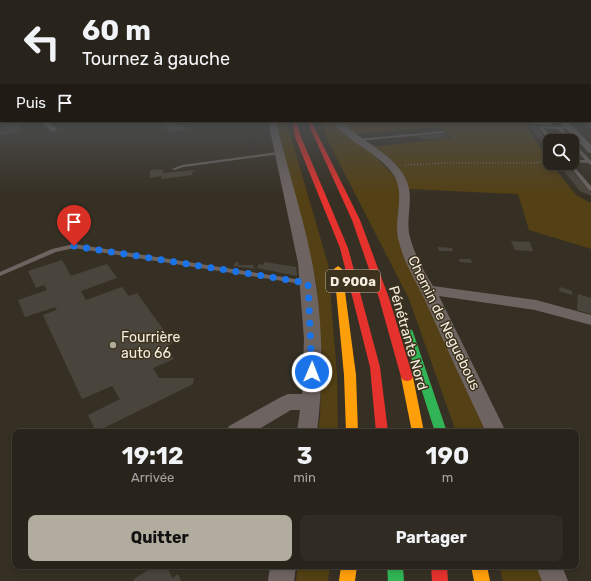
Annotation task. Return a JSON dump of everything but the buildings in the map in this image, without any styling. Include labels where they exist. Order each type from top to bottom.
[{"type":"highway","points":[[299,140],[328,234]]},
{"type":"highway","name":"D 900a","points":[[299,140],[344,248],[375,367],[382,429]]},
{"type":"highway","name":"Pénétrante Nord","points":[[318,140],[355,219],[388,311],[414,410],[417,429]]},
{"type":"highway","points":[[324,140],[339,184]]},
{"type":"highway","points":[[355,219],[390,287]]},
{"type":"highway","points":[[335,256],[350,374],[352,429]]},
{"type":"highway","points":[[404,321],[440,429]]},
{"type":"highway","points":[[347,581],[349,569]]},
{"type":"highway","points":[[395,569],[396,581]]},
{"type":"highway","points":[[439,569],[440,581]]},
{"type":"highway","points":[[480,569],[482,581]]},
{"type":"street","points":[[276,140],[308,283],[312,357],[307,429]]},
{"type":"street","name":"Chemin de Neguebous","points":[[358,140],[391,167],[403,182],[405,193],[403,234],[417,272],[428,290],[495,429]]},
{"type":"street","points":[[582,140],[591,150]]},
{"type":"street","points":[[428,290],[536,305],[591,320]]},
{"type":"street","points":[[241,429],[288,402],[310,402]]},
{"type":"street","points":[[281,581],[283,569]]},
{"type":"street","points":[[550,569],[555,581]]},
{"type":"lane","points":[[579,151],[590,163]]},
{"type":"lane","points":[[174,169],[182,166],[278,153]]},
{"type":"lane","points":[[579,162],[590,163]]},
{"type":"lane","points":[[575,170],[591,189]]},
{"type":"lane","points":[[0,274],[54,250],[74,246],[308,283]]},
{"type":"path","points":[[391,167],[444,163],[536,163],[543,162]]},
{"type":"shaded area","points":[[281,140],[292,140],[328,264],[337,374],[338,429],[318,429],[322,357],[316,283]]},
{"type":"shaded area","points":[[328,140],[357,140],[394,176],[398,182],[401,201],[397,233],[486,429],[455,429],[409,299]]},
{"type":"shaded area","points":[[434,140],[535,140],[543,153],[543,170],[556,170],[576,195],[591,203],[591,249],[529,230],[518,194],[408,189],[372,147]]},
{"type":"shaded area","points":[[298,569],[330,569],[328,581],[296,581]]},
{"type":"shaded area","points":[[500,569],[539,569],[544,581],[503,581]]},
{"type":"traffic: fast","points":[[408,332],[440,429]]},
{"type":"traffic: fast","points":[[395,569],[396,581]]},
{"type":"traffic: slow","points":[[338,269],[350,375],[352,429]]},
{"type":"traffic: slow","points":[[407,377],[417,429]]},
{"type":"traffic: slow","points":[[347,581],[349,569]]},
{"type":"traffic: slow","points":[[480,569],[482,581]]},
{"type":"traffic: jam","points":[[299,140],[344,248],[375,367],[382,429]]},
{"type":"traffic: jam","points":[[318,140],[356,220],[384,298],[407,377]]},
{"type":"traffic: jam","points":[[439,569],[440,581]]},
{"type":"place","name":"Fourrière auto 66","points":[[113,345]]},
{"type":"route","points":[[74,246],[308,283],[312,372]]}]
